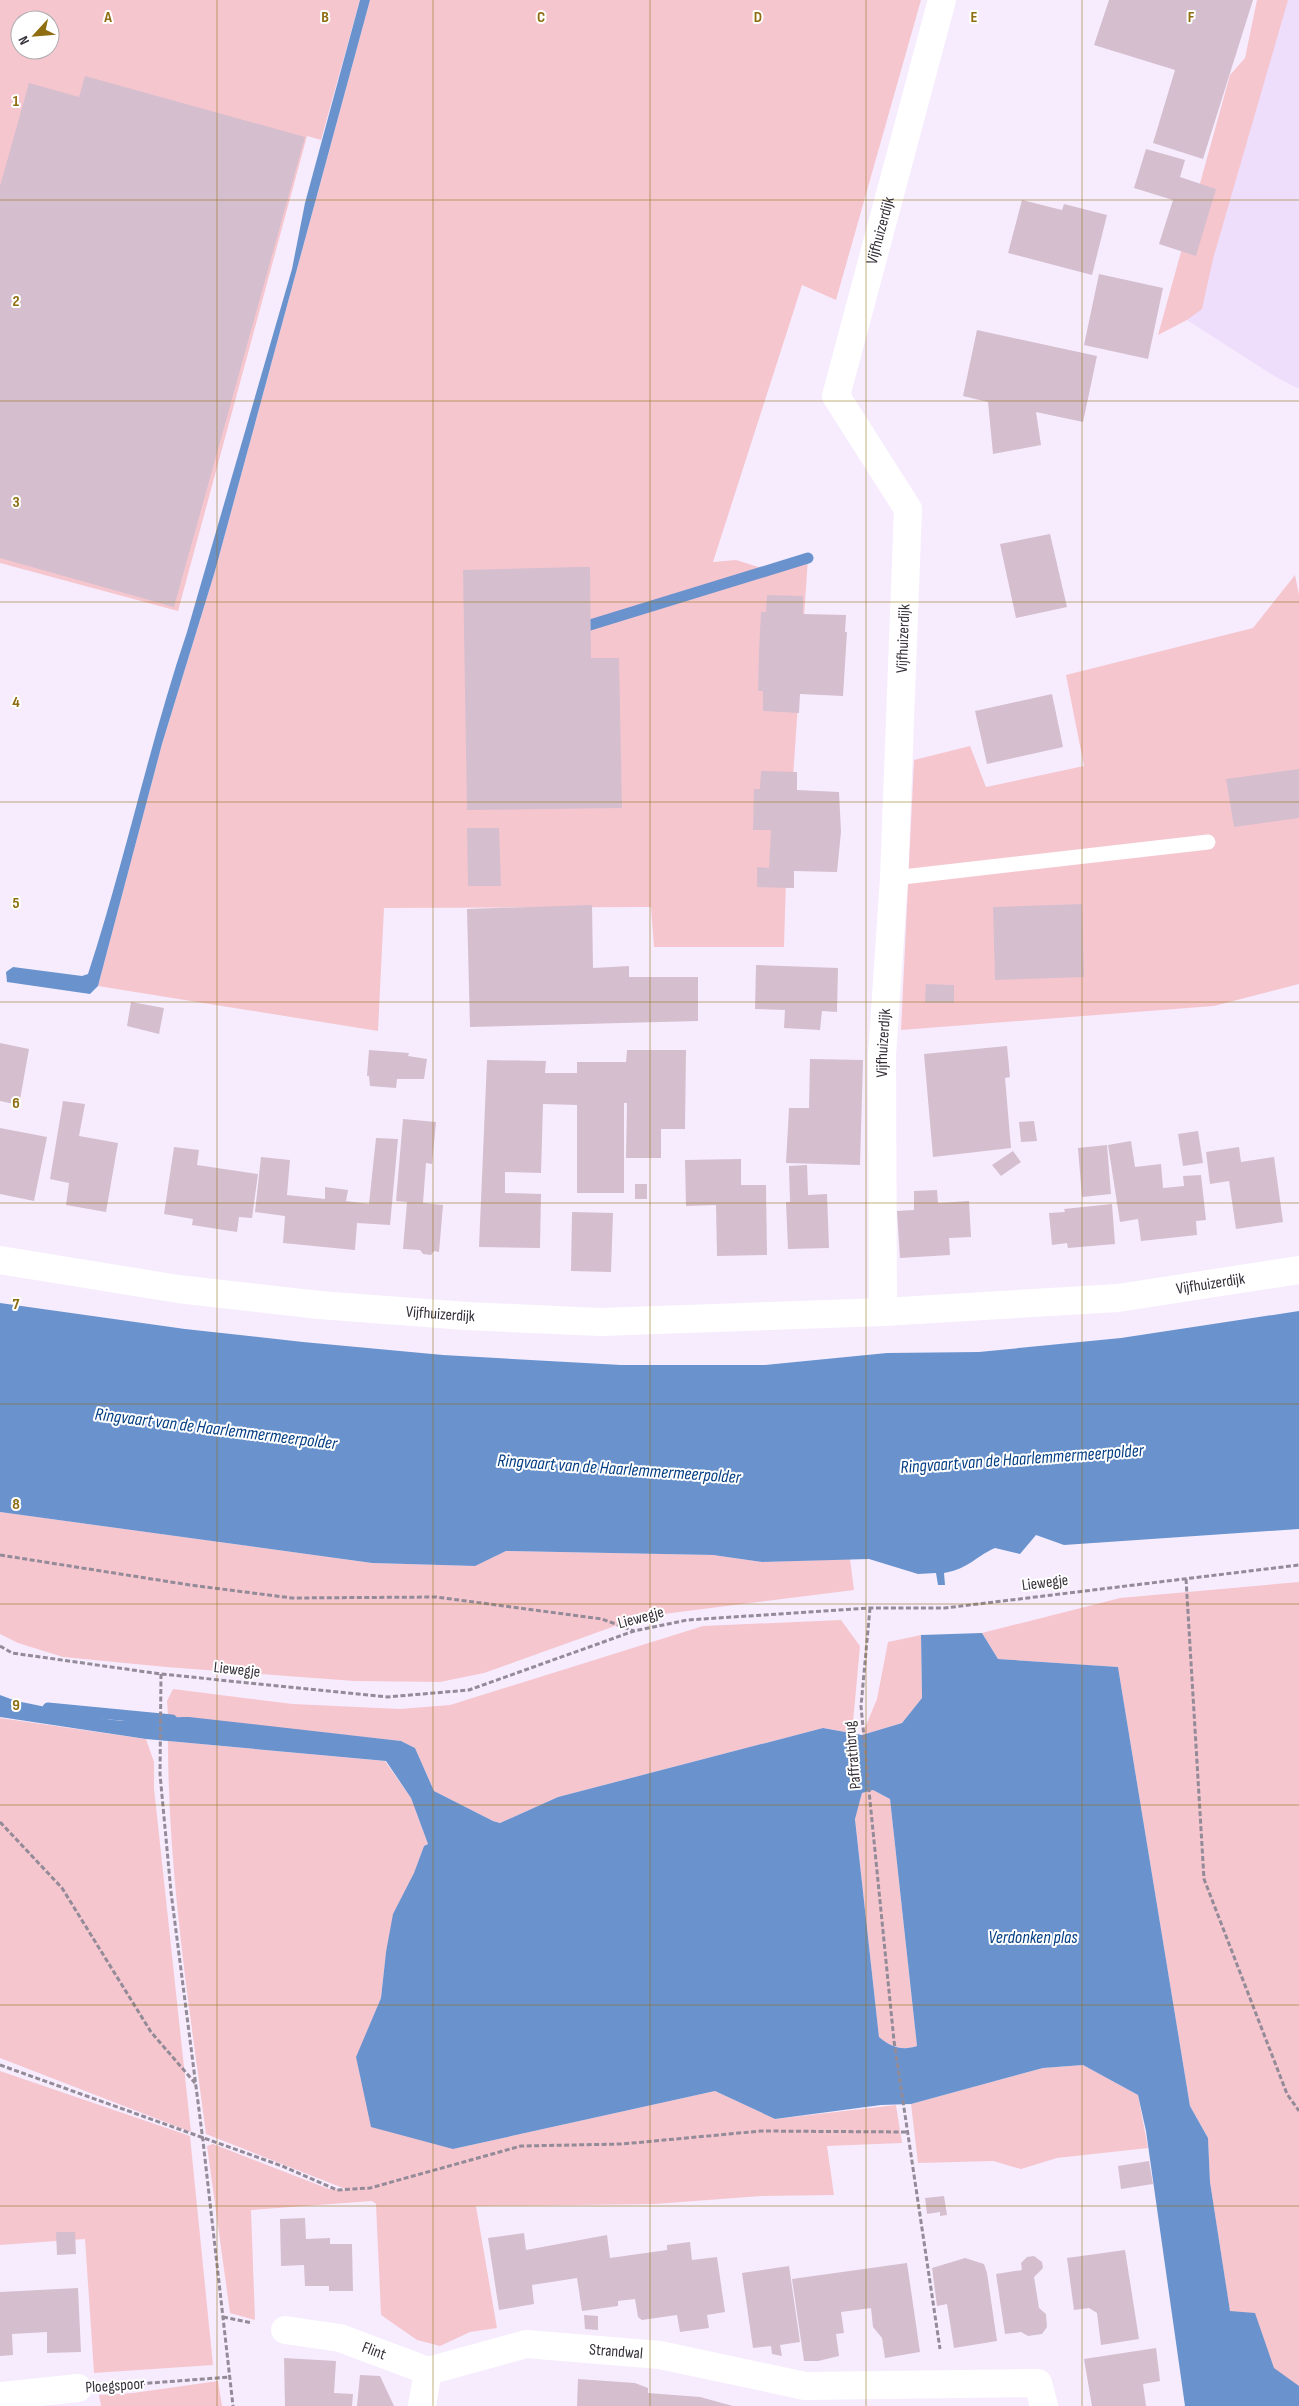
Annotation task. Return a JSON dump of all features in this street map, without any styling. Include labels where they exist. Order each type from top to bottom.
[{"type":"street","name":"Vijfhuizerdijk","points":[[884,1312],[882,1056],[894,878],[908,509],[836,396],[942,0]]},
{"type":"street","name":"Vijfhuizerdijk","points":[[0,1260],[178,1289],[319,1306],[466,1316],[600,1322],[884,1312],[1118,1298],[1299,1270]]},
{"type":"street","name":"Flint","points":[[285,2330],[340,2338],[428,2371]]},
{"type":"street","name":"Strandwal","points":[[428,2371],[526,2344],[660,2355],[806,2396],[944,2385],[1041,2395]]},
{"type":"street","points":[[422,2406],[428,2371]]},
{"type":"street","name":"Ploegspoor","points":[[0,2396],[78,2388]]},
{"type":"lane","points":[[894,878],[1208,842]]},
{"type":"path","points":[[0,1555],[190,1585],[292,1598],[436,1598],[602,1619],[634,1631]]},
{"type":"path","name":"Liewegje","points":[[0,1646],[12,1653],[161,1674],[387,1698],[469,1690],[634,1631],[688,1620],[870,1608],[945,1608],[1299,1565]]},
{"type":"path","points":[[1186,1579],[1204,1879],[1287,2094],[1299,2111]]},
{"type":"path","name":"Paffrathbrug","points":[[870,1608],[861,1706],[870,1801],[894,2041],[944,2385]]},
{"type":"path","points":[[161,1674],[160,1774],[171,1892],[233,2406]]},
{"type":"path","points":[[0,1822],[62,1888],[151,2032],[195,2084]]},
{"type":"path","points":[[0,2065],[282,2166],[337,2190],[370,2188],[521,2146],[622,2144],[761,2131],[907,2132]]},
{"type":"path","name":"Ploegspoor","points":[[78,2388],[230,2377]]},
{"type":"shaded area","points":[[0,0],[360,0],[321,140],[307,136],[178,611],[0,563]]},
{"type":"shaded area","points":[[370,0],[921,0],[836,300],[802,285],[713,562],[736,560],[768,570],[808,558],[786,880],[784,947],[654,947],[651,907],[384,908],[378,1031],[98,986],[162,744],[215,571]]},
{"type":"shaded area","points":[[1257,0],[1288,0],[1213,259],[1202,309],[1187,320],[1158,335],[1230,75],[1245,58]]},
{"type":"shaded area","points":[[1280,0],[1299,0],[1299,389],[1276,377],[1187,320]]},
{"type":"shaded area","points":[[1295,575],[1299,595],[1299,984],[1214,1006],[901,1030],[914,760],[970,746],[986,787],[1084,766],[1066,675],[1253,628]]},
{"type":"shaded area","points":[[0,1512],[372,1563],[474,1566],[506,1551],[713,1555],[762,1562],[850,1559],[854,1590],[640,1617],[484,1673],[440,1682],[354,1681],[166,1667],[63,1657],[18,1643],[0,1634]]},
{"type":"shaded area","points":[[1299,1582],[1299,2406],[1247,2406],[1210,2182],[1208,2138],[1190,2106],[1118,1667],[998,1659],[982,1633],[1120,1598]]},
{"type":"shaded area","points":[[841,1620],[860,1646],[852,1733],[823,1728],[558,1797],[500,1823],[434,1791],[415,1748],[401,1741],[168,1716],[167,1701],[173,1689],[293,1704],[400,1709],[450,1705],[703,1626]]},
{"type":"shaded area","points":[[921,1635],[922,1698],[902,1723],[862,1735],[877,1699],[888,1642]]},
{"type":"shaded area","points":[[0,1718],[146,1739],[154,1762],[154,1788],[191,2132],[0,2058]]},
{"type":"shaded area","points":[[168,1741],[385,1761],[411,1798],[428,1844],[424,1846],[386,1952],[381,1998],[357,2057],[361,2080],[453,2149],[715,2091],[775,2119],[896,2105],[902,2143],[827,2146],[834,2195],[761,2196],[655,2204],[476,2206],[497,2328],[470,2332],[440,2346],[417,2340],[381,2315],[376,2204],[372,2201],[251,2210],[255,2320],[230,2313],[207,2146],[213,2144],[329,2189],[348,2190],[206,2134],[176,1889],[169,1790]]},
{"type":"shaded area","points":[[873,1790],[890,1799],[917,2046],[906,2048],[897,2047],[879,2037],[855,1818],[862,1793]]},
{"type":"shaded area","points":[[1083,2065],[1138,2095],[1148,2148],[1057,2158],[1021,2169],[993,2161],[918,2163],[911,2104],[1043,2068]]},
{"type":"shaded area","points":[[0,2071],[190,2136],[213,2365],[94,2373],[85,2239],[0,2245]]},
{"type":"shaded area","points":[[218,2381],[222,2406],[101,2406],[99,2395],[133,2393]]},
{"type":"water","points":[[360,0],[370,0],[215,571],[162,744],[98,986],[90,994],[7,982],[6,972],[13,967],[82,976],[88,974],[292,269],[305,203]]},
{"type":"water","name":"Ringvaart van de Haarlemmermeerpolder","points":[[0,1303],[185,1329],[303,1342],[443,1355],[621,1365],[765,1365],[887,1353],[979,1352],[1121,1338],[1299,1311],[1299,1529],[1064,1545],[1036,1535],[1020,1554],[995,1548],[966,1566],[944,1573],[945,1585],[938,1585],[936,1573],[918,1574],[869,1559],[762,1562],[713,1555],[506,1551],[475,1566],[372,1563],[0,1512]]},
{"type":"water","name":"Verdonken plas","points":[[982,1633],[998,1659],[1118,1667],[1190,2106],[1208,2138],[1210,2182],[1230,2311],[1255,2313],[1274,2368],[1299,2386],[1299,2406],[1185,2406],[1146,2131],[1138,2095],[1083,2065],[1043,2068],[911,2104],[881,2105],[775,2119],[715,2091],[453,2149],[371,2127],[356,2057],[381,1998],[386,1952],[393,1914],[414,1873],[424,1846],[428,1844],[411,1798],[386,1761],[146,1739],[0,1717],[0,1695],[16,1701],[110,1720],[131,1721],[189,1717],[401,1741],[415,1748],[434,1791],[500,1823],[558,1797],[823,1728],[862,1735],[902,1723],[922,1698],[921,1635]],"holes":[[[873,1790],[890,1799],[917,2046],[906,2048],[892,2046],[879,2037],[855,1819],[862,1793]]]},
{"type":"building","points":[[1109,0],[1253,0],[1203,159],[1153,143],[1175,70],[1094,45]]},
{"type":"building","points":[[85,76],[305,137],[174,607],[0,558],[0,186],[29,83],[79,97]]},
{"type":"building","points":[[1146,149],[1185,160],[1180,177],[1216,189],[1196,256],[1159,244],[1173,200],[1134,188]]},
{"type":"building","points":[[1022,200],[1062,210],[1064,204],[1107,215],[1092,275],[1008,253]]},
{"type":"building","points":[[1099,274],[1163,288],[1148,359],[1084,345]]},
{"type":"building","points":[[977,330],[1097,356],[1083,422],[1036,412],[1041,445],[993,454],[988,402],[963,396]]},
{"type":"building","points":[[1050,534],[1067,607],[1016,618],[1000,544]]},
{"type":"building","points":[[590,567],[591,658],[619,658],[622,808],[467,810],[463,570]]},
{"type":"building","points":[[767,595],[803,596],[803,614],[846,615],[845,632],[847,632],[843,696],[800,694],[799,713],[763,711],[763,691],[758,691],[759,652],[761,612],[766,612]]},
{"type":"building","points":[[1052,694],[1063,747],[987,764],[975,711]]},
{"type":"building","points":[[1299,769],[1299,818],[1234,827],[1226,779]]},
{"type":"building","points":[[761,771],[797,772],[797,790],[839,792],[841,832],[837,872],[794,871],[794,888],[757,887],[757,867],[769,868],[771,830],[753,830],[754,789],[760,789]]},
{"type":"building","points":[[467,828],[499,828],[501,886],[468,886]]},
{"type":"building","points":[[1082,904],[1084,977],[995,980],[993,907]]},
{"type":"building","points":[[592,905],[593,968],[629,966],[629,977],[698,977],[698,1021],[470,1027],[467,909]]},
{"type":"building","points":[[756,965],[838,968],[837,1012],[822,1011],[820,1030],[784,1028],[785,1010],[755,1009]]},
{"type":"building","points":[[926,984],[954,985],[954,1003],[925,1003]]},
{"type":"building","points":[[131,1002],[164,1008],[159,1034],[127,1026]]},
{"type":"building","points":[[0,1043],[29,1049],[19,1105],[0,1101]]},
{"type":"building","points":[[1007,1046],[1010,1077],[1005,1078],[1011,1148],[933,1157],[924,1054]]},
{"type":"building","points":[[369,1050],[409,1053],[408,1056],[427,1059],[424,1079],[397,1079],[396,1088],[370,1086],[369,1076],[367,1076]]},
{"type":"building","points":[[627,1050],[686,1050],[685,1129],[661,1129],[661,1158],[626,1158],[627,1103],[624,1103],[624,1193],[577,1193],[577,1105],[543,1104],[541,1173],[505,1172],[505,1193],[541,1194],[540,1248],[479,1247],[487,1060],[546,1061],[545,1073],[577,1073],[577,1062],[626,1062]]},
{"type":"building","points":[[810,1059],[863,1060],[860,1165],[786,1163],[789,1108],[809,1108]]},
{"type":"building","points":[[63,1101],[85,1104],[79,1136],[118,1143],[106,1212],[66,1205],[69,1183],[50,1179]]},
{"type":"building","points":[[403,1119],[436,1122],[432,1164],[426,1163],[423,1203],[443,1205],[439,1252],[434,1251],[431,1255],[423,1254],[420,1250],[403,1249],[407,1202],[396,1201]]},
{"type":"building","points":[[1034,1121],[1037,1141],[1021,1142],[1019,1122]]},
{"type":"building","points":[[0,1128],[47,1137],[34,1201],[0,1194]]},
{"type":"building","points":[[1198,1131],[1203,1163],[1183,1166],[1178,1134]]},
{"type":"building","points":[[376,1138],[398,1139],[390,1225],[357,1223],[355,1250],[283,1243],[285,1216],[255,1212],[261,1157],[290,1160],[287,1195],[325,1199],[325,1187],[348,1190],[346,1201],[369,1204]]},
{"type":"building","points":[[1131,1141],[1135,1167],[1161,1164],[1163,1188],[1184,1186],[1183,1176],[1201,1175],[1206,1220],[1196,1221],[1197,1235],[1141,1241],[1138,1219],[1120,1222],[1108,1145]]},
{"type":"building","points":[[1107,1145],[1111,1194],[1082,1197],[1078,1148]]},
{"type":"building","points":[[174,1147],[199,1150],[197,1165],[258,1174],[252,1218],[239,1217],[237,1232],[192,1225],[193,1219],[164,1214]]},
{"type":"building","points":[[1239,1147],[1241,1162],[1274,1157],[1283,1222],[1236,1229],[1229,1181],[1210,1184],[1206,1152]]},
{"type":"building","points":[[1013,1151],[1021,1162],[1001,1176],[992,1165]]},
{"type":"building","points":[[741,1159],[741,1185],[766,1185],[767,1255],[717,1256],[716,1205],[686,1206],[685,1160]]},
{"type":"building","points":[[807,1165],[808,1195],[827,1194],[829,1248],[788,1249],[786,1202],[790,1202],[789,1166]]},
{"type":"building","points":[[635,1184],[647,1184],[647,1199],[635,1199]]},
{"type":"building","points":[[937,1190],[938,1203],[969,1201],[971,1237],[949,1238],[950,1255],[900,1258],[897,1211],[914,1210],[914,1191]]},
{"type":"building","points":[[1112,1204],[1115,1244],[1068,1248],[1067,1243],[1052,1245],[1049,1213],[1065,1212],[1064,1209]]},
{"type":"building","points":[[572,1212],[613,1213],[611,1272],[571,1271]]},
{"type":"building","points":[[1149,2161],[1153,2184],[1121,2189],[1118,2166]]},
{"type":"building","points":[[944,2196],[947,2215],[940,2216],[940,2212],[927,2214],[925,2198]]},
{"type":"building","points":[[305,2218],[306,2239],[330,2238],[330,2244],[352,2244],[353,2291],[329,2291],[329,2286],[305,2286],[304,2265],[281,2266],[280,2219]]},
{"type":"building","points":[[56,2232],[75,2232],[76,2254],[57,2255]]},
{"type":"building","points":[[524,2233],[526,2250],[607,2235],[610,2258],[667,2250],[667,2245],[690,2242],[692,2260],[717,2257],[725,2312],[707,2315],[709,2328],[680,2332],[677,2315],[642,2320],[638,2317],[635,2299],[618,2301],[618,2306],[582,2311],[577,2278],[532,2285],[534,2304],[499,2310],[488,2238]]},
{"type":"building","points":[[1125,2250],[1139,2339],[1101,2345],[1097,2313],[1089,2308],[1074,2310],[1067,2258]]},
{"type":"building","points":[[1034,2256],[1042,2262],[1043,2268],[1034,2277],[1039,2308],[1046,2314],[1047,2327],[1042,2334],[1028,2336],[1021,2332],[1005,2334],[996,2274],[1022,2270],[1021,2263],[1027,2257]]},
{"type":"building","points":[[965,2258],[984,2264],[997,2341],[954,2348],[947,2304],[937,2306],[932,2268]]},
{"type":"building","points":[[907,2263],[920,2352],[885,2358],[882,2338],[873,2327],[871,2308],[841,2312],[844,2333],[836,2334],[839,2356],[818,2361],[804,2361],[792,2279]]},
{"type":"building","points":[[789,2266],[800,2342],[780,2345],[782,2356],[772,2354],[771,2346],[753,2348],[742,2273]]},
{"type":"building","points":[[78,2288],[81,2352],[47,2353],[47,2332],[12,2334],[13,2355],[0,2356],[0,2292]]},
{"type":"building","points":[[584,2315],[598,2316],[598,2330],[585,2329]]},
{"type":"building","points":[[1156,2348],[1160,2381],[1143,2384],[1146,2406],[1092,2406],[1084,2359]]},
{"type":"building","points":[[284,2358],[336,2361],[334,2393],[353,2394],[352,2406],[285,2406]]},
{"type":"building","points":[[360,2375],[380,2376],[394,2406],[357,2406]]},
{"type":"building","points":[[578,2379],[635,2383],[648,2388],[648,2393],[700,2397],[733,2406],[577,2406]]},
{"type":"waterway","points":[[577,629],[808,558]]},
{"type":"waterway","points":[[48,1708],[172,1720]]}]
